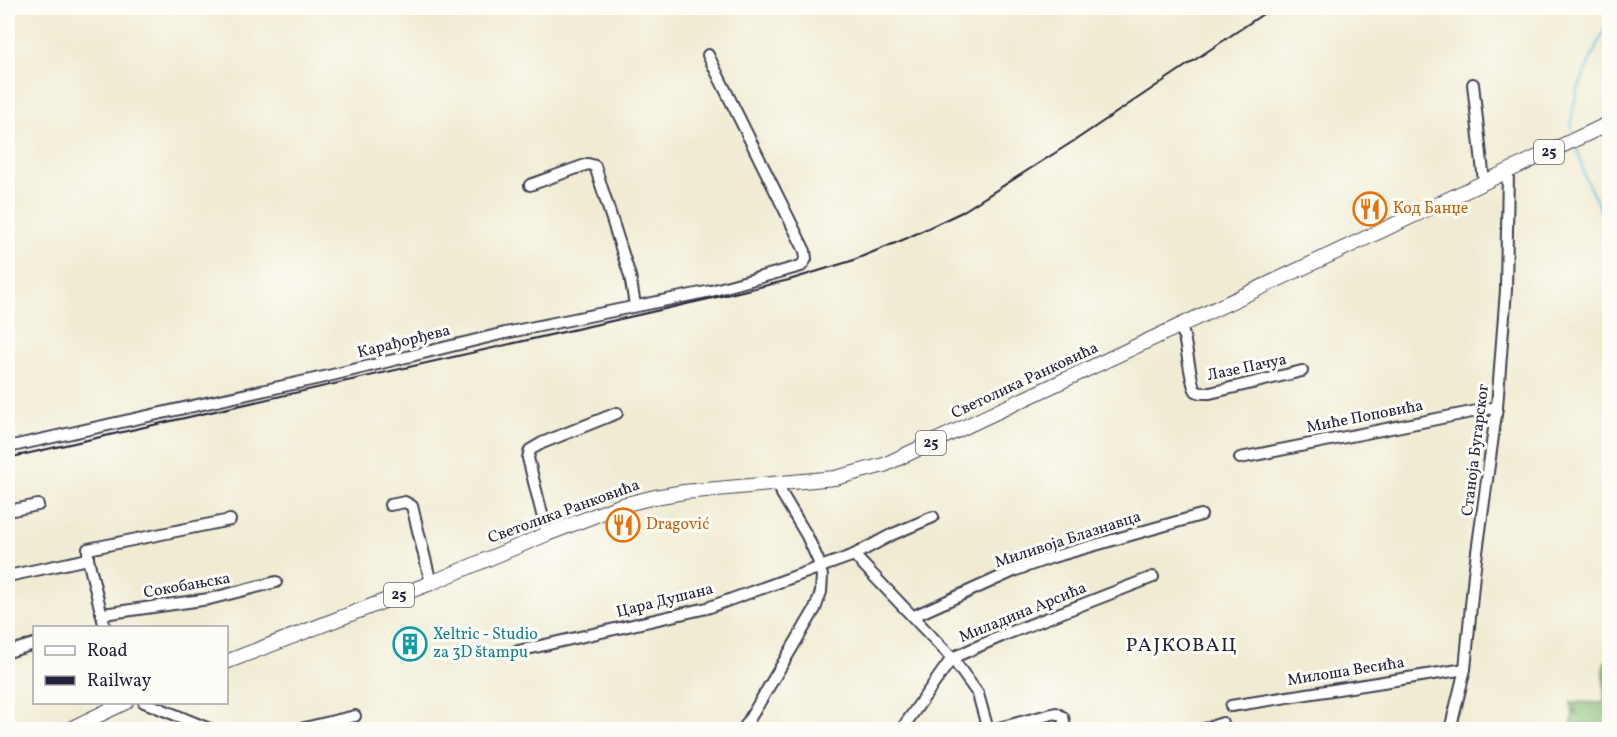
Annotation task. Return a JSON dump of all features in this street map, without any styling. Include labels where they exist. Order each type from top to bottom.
[{"type":"main road","name":"Светолика Ранковића","points":[[228,661],[431,583],[613,508],[649,498],[704,490],[834,478],[884,465],[1610,123]]},
{"type":"main road","points":[[68,729],[122,704]]},
{"type":"street","name":"Карађорђева","points":[[8,447],[134,418],[199,406],[472,341],[742,283],[797,267],[805,262],[805,251],[708,55]]},
{"type":"street","points":[[1473,84],[1484,181]]},
{"type":"street","points":[[530,185],[588,164],[594,166],[630,276],[635,306]]},
{"type":"street","name":"Станоја Бугарског","points":[[1450,729],[1465,669],[1474,574],[1497,407],[1506,290],[1508,171]]},
{"type":"street","name":"Лазе Пачуа","points":[[1181,326],[1188,352],[1191,381],[1193,388],[1199,393],[1210,393],[1302,371]]},
{"type":"street","name":"Миће Поповића","points":[[1240,458],[1497,407]]},
{"type":"street","points":[[547,534],[528,459],[530,450],[617,413]]},
{"type":"street","points":[[743,729],[815,609],[822,584],[820,567],[807,536],[782,494],[779,484]]},
{"type":"street","points":[[390,505],[405,502],[412,506],[431,583]]},
{"type":"street","points":[[8,510],[38,505]]},
{"type":"street","name":"Миливоја Блазнавца","points":[[914,616],[1016,570],[1053,557],[1201,515]]},
{"type":"street","name":"Цара Душана","points":[[514,652],[707,608],[854,555],[891,535],[933,517]]},
{"type":"street","points":[[105,626],[88,559],[88,549],[230,520]]},
{"type":"street","points":[[854,555],[952,658],[978,694],[989,729],[1056,713],[1063,717],[1066,729]]},
{"type":"street","points":[[8,576],[88,559]]},
{"type":"street","name":"Миладина Арсића","points":[[901,729],[952,658],[1004,635],[1153,577]]},
{"type":"street","name":"Сокобањска","points":[[103,614],[209,599],[276,582]]},
{"type":"street","points":[[8,652],[33,644]]},
{"type":"street","name":"Милоша Весића","points":[[1231,706],[1465,669]]},
{"type":"street","points":[[149,704],[212,729]]},
{"type":"street","points":[[296,729],[355,716]]},
{"type":"street","points":[[1202,729],[1223,723]]},
{"type":"green space","points":[[1609,658],[1609,729],[1570,729],[1573,717],[1571,702],[1604,703],[1604,663]]},
{"type":"waterway","points":[[1573,133],[1573,107],[1578,91],[1610,17]]},
{"type":"waterway","points":[[1577,147],[1585,177],[1610,230]]},
{"type":"waterway","points":[[1605,730],[1610,720]]},
{"type":"railway","points":[[8,458],[713,298],[789,280],[851,261],[962,212],[1077,139],[1272,8]]},
{"type":"place","name":"Код Банџе","points":[[1370,209]]},
{"type":"place","name":"Dragović","points":[[623,525]]},
{"type":"place","name":"Xeltric - Studio za 3D štampu","points":[[410,644]]},
{"type":"district","name":"РАЈКОВАЦ","points":[[1182,646]]}]
